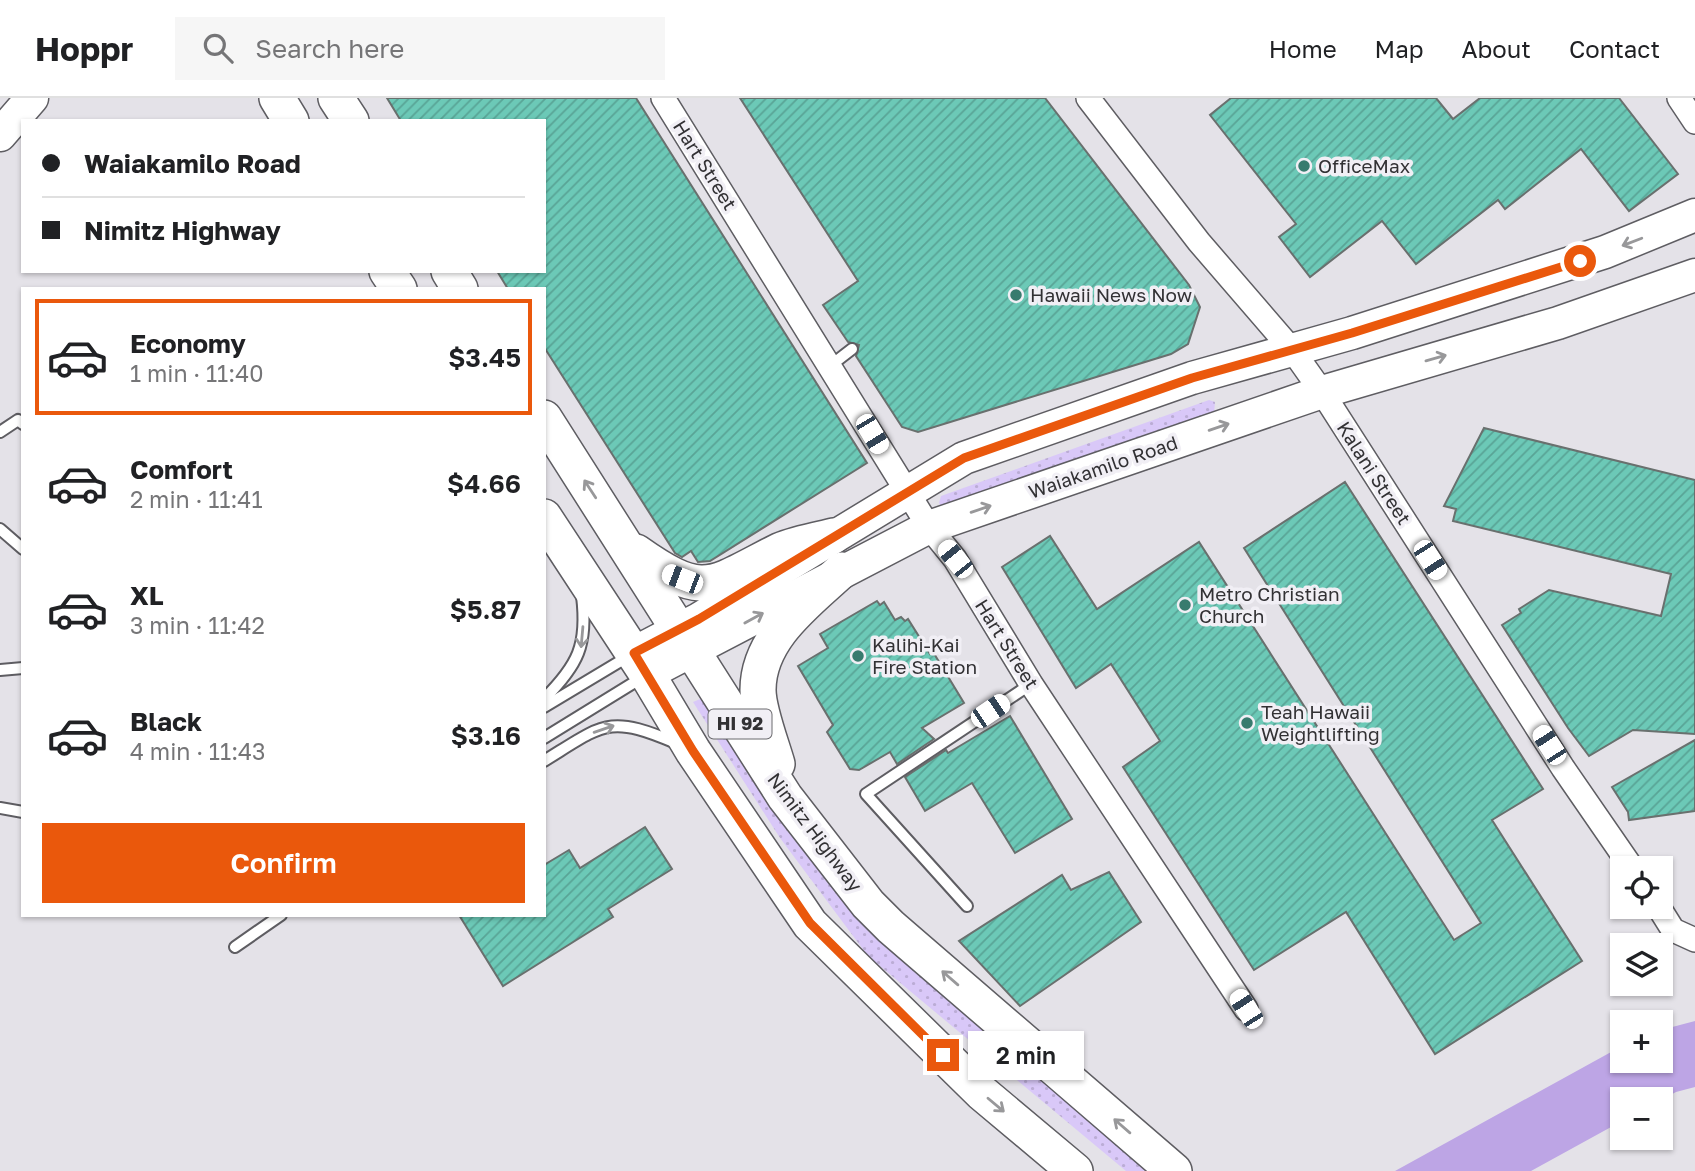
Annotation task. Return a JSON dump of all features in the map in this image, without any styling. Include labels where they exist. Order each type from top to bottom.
[{"type":"main road","points":[[0,135],[32,98]]},
{"type":"main road","points":[[277,98],[290,119]]},
{"type":"main road","points":[[337,98],[350,119]]},
{"type":"main road","name":"Waiakamilo Road","points":[[687,640],[833,536],[964,458],[1192,378],[1293,351],[1605,253],[1695,215]]},
{"type":"main road","name":"Waiakamilo Road","points":[[641,663],[929,527],[1322,391],[1558,323],[1695,275]]},
{"type":"main road","name":"Nimitz Highway","points":[[546,421],[628,546],[785,797],[868,904],[891,927],[1174,1171]]},
{"type":"main road","name":"HI 92","points":[[546,520],[641,663],[693,751],[810,923],[982,1093],[1074,1171]]},
{"type":"main road","points":[[628,546],[665,573],[692,582],[718,583],[779,551],[833,536]]},
{"type":"main road","points":[[785,797],[758,690],[766,653],[785,623],[842,570]]},
{"type":"street","name":"Hart Street","points":[[663,98],[929,527],[955,559],[1031,684],[1246,1009]]},
{"type":"street","name":"Kalani Street","points":[[1088,98],[1199,242],[1293,351],[1322,391],[1563,768],[1624,856]]},
{"type":"street","points":[[1679,98],[1695,122]]},
{"type":"street","points":[[1666,919],[1673,930],[1695,940]]},
{"type":"lane","points":[[831,366],[852,349]]},
{"type":"lane","points":[[0,432],[18,420],[21,422]]},
{"type":"lane","points":[[0,530],[21,547]]},
{"type":"lane","points":[[546,697],[567,676],[581,652],[584,616],[578,569]]},
{"type":"lane","name":"Waiakamilo Road","points":[[546,706],[641,663]]},
{"type":"lane","name":"Waiakamilo Road","points":[[546,736],[641,663]]},
{"type":"lane","points":[[967,906],[866,794],[1031,684]]},
{"type":"lane","points":[[546,760],[588,734],[614,724],[638,727],[693,751]]},
{"type":"lane","points":[[0,808],[21,812]]},
{"type":"lane","points":[[263,917],[271,923]]},
{"type":"lane","points":[[235,947],[278,917]]},
{"type":"shaded area","points":[[1209,400],[1215,402],[1214,414],[941,506],[939,503],[941,496]]},
{"type":"shaded area","points":[[705,697],[788,827],[1166,1171],[1126,1171],[868,956],[780,838],[693,702]]},
{"type":"shaded area","points":[[1695,1021],[1695,1087],[1673,1094],[1673,1087],[1610,1087],[1610,1128],[1531,1171],[1395,1171],[1610,1053],[1610,1073],[1673,1073],[1673,1027]]},
{"type":"building","points":[[387,98],[636,98],[867,463],[710,561],[698,562],[691,551],[682,557],[675,553],[546,350],[546,287],[507,287],[498,273],[546,273],[546,119],[400,119]]},
{"type":"building","name":"Hawaii News Now","points":[[740,98],[1045,98],[1189,285],[1200,307],[1188,344],[1171,354],[918,432],[902,427],[856,356],[859,345],[848,342],[823,305],[858,281]]},
{"type":"building","points":[[1231,98],[1436,98],[1453,119],[1480,98],[1619,98],[1678,174],[1629,211],[1581,149],[1505,209],[1498,200],[1416,264],[1382,221],[1310,277],[1279,237],[1296,224],[1210,115]]},
{"type":"building","points":[[1484,428],[1695,480],[1695,734],[1633,730],[1589,756],[1568,728],[1502,625],[1521,613],[1519,609],[1549,590],[1661,616],[1671,574],[1453,521],[1456,509],[1444,506]]},
{"type":"building","points":[[1345,482],[1543,789],[1492,820],[1582,961],[1435,1054],[1346,912],[1254,970],[1123,767],[1160,741],[1111,664],[1076,688],[1002,567],[1050,536],[1097,609],[1199,542],[1454,940],[1481,923],[1244,548]]},
{"type":"building","points":[[877,601],[880,605],[884,602],[895,620],[901,617],[905,621],[908,619],[930,654],[933,652],[964,703],[922,728],[934,739],[897,764],[890,752],[859,770],[850,769],[827,732],[833,725],[798,666],[828,648],[820,634]]},
{"type":"building","points":[[1010,716],[1072,819],[1015,853],[972,783],[925,811],[905,777],[946,750],[948,753]]},
{"type":"building","points":[[1695,740],[1695,811],[1629,820],[1628,812],[1612,787]]},
{"type":"building","points":[[645,827],[672,869],[608,909],[613,917],[503,986],[460,917],[546,917],[546,864],[569,850],[580,868]]},
{"type":"building","points":[[1109,872],[1141,922],[1020,1006],[959,941],[1062,875],[1071,890]]},
{"type":"place","name":"OfficeMax","points":[[1304,166]]},
{"type":"place","name":"Hawaii News Now","points":[[1016,295]]},
{"type":"place","name":"Metro Christian Church","points":[[1185,605]]},
{"type":"place","name":"Kalihi-Kai Fire Station","points":[[858,656]]},
{"type":"place","name":"Teah Hawaii Weightlifting","points":[[1247,723]]},
{"type":"route","points":[[943,1055],[810,923],[693,751],[634,653],[699,619],[964,458],[1192,378],[1293,351],[1580,261]]}]
